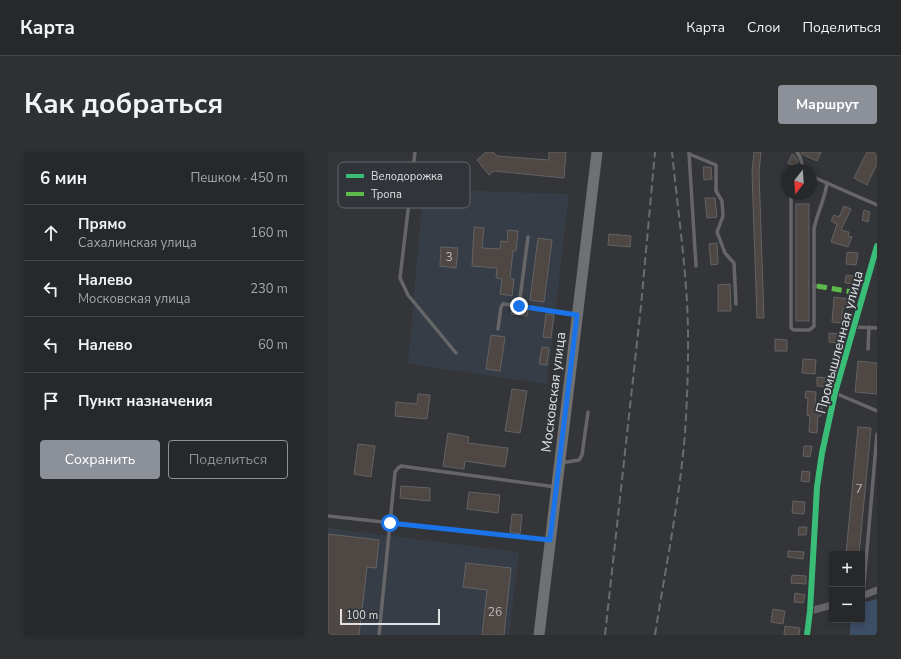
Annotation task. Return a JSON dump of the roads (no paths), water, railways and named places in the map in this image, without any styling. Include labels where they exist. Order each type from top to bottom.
[{"type":"main road","name":"Московская улица","points":[[539,635],[597,152]]},
{"type":"street","name":"Промышленная улица","points":[[807,635],[810,611],[817,487],[822,453],[836,393],[877,246]]},
{"type":"street","points":[[865,595],[877,590]]},
{"type":"street","points":[[810,611],[829,606]]},
{"type":"lane","points":[[414,162],[415,152]]},
{"type":"lane","points":[[797,152],[802,164]]},
{"type":"lane","points":[[696,266],[689,153],[716,165],[716,191],[722,201],[723,216],[717,232],[725,253],[734,263],[736,304]]},
{"type":"lane","points":[[817,179],[877,205]]},
{"type":"lane","points":[[791,200],[791,328],[794,330],[809,330],[814,326],[814,229],[815,222],[823,202],[827,183]]},
{"type":"lane","points":[[408,208],[400,278],[408,295],[456,353]]},
{"type":"lane","points":[[519,306],[528,238]]},
{"type":"lane","points":[[498,329],[501,307],[503,304],[577,315]]},
{"type":"lane","points":[[854,327],[877,328]]},
{"type":"lane","points":[[868,349],[869,327]]},
{"type":"lane","points":[[836,393],[877,411]]},
{"type":"lane","points":[[560,463],[579,460],[581,458],[588,412]]},
{"type":"lane","points":[[863,587],[877,434]]},
{"type":"lane","points":[[379,635],[395,472],[398,468],[401,466],[557,487]]},
{"type":"lane","points":[[328,516],[550,540]]},
{"type":"railway","points":[[605,635],[641,306],[655,152]]},
{"type":"railway","points":[[655,635],[681,472],[686,417],[688,345],[687,302],[672,152]]}]
